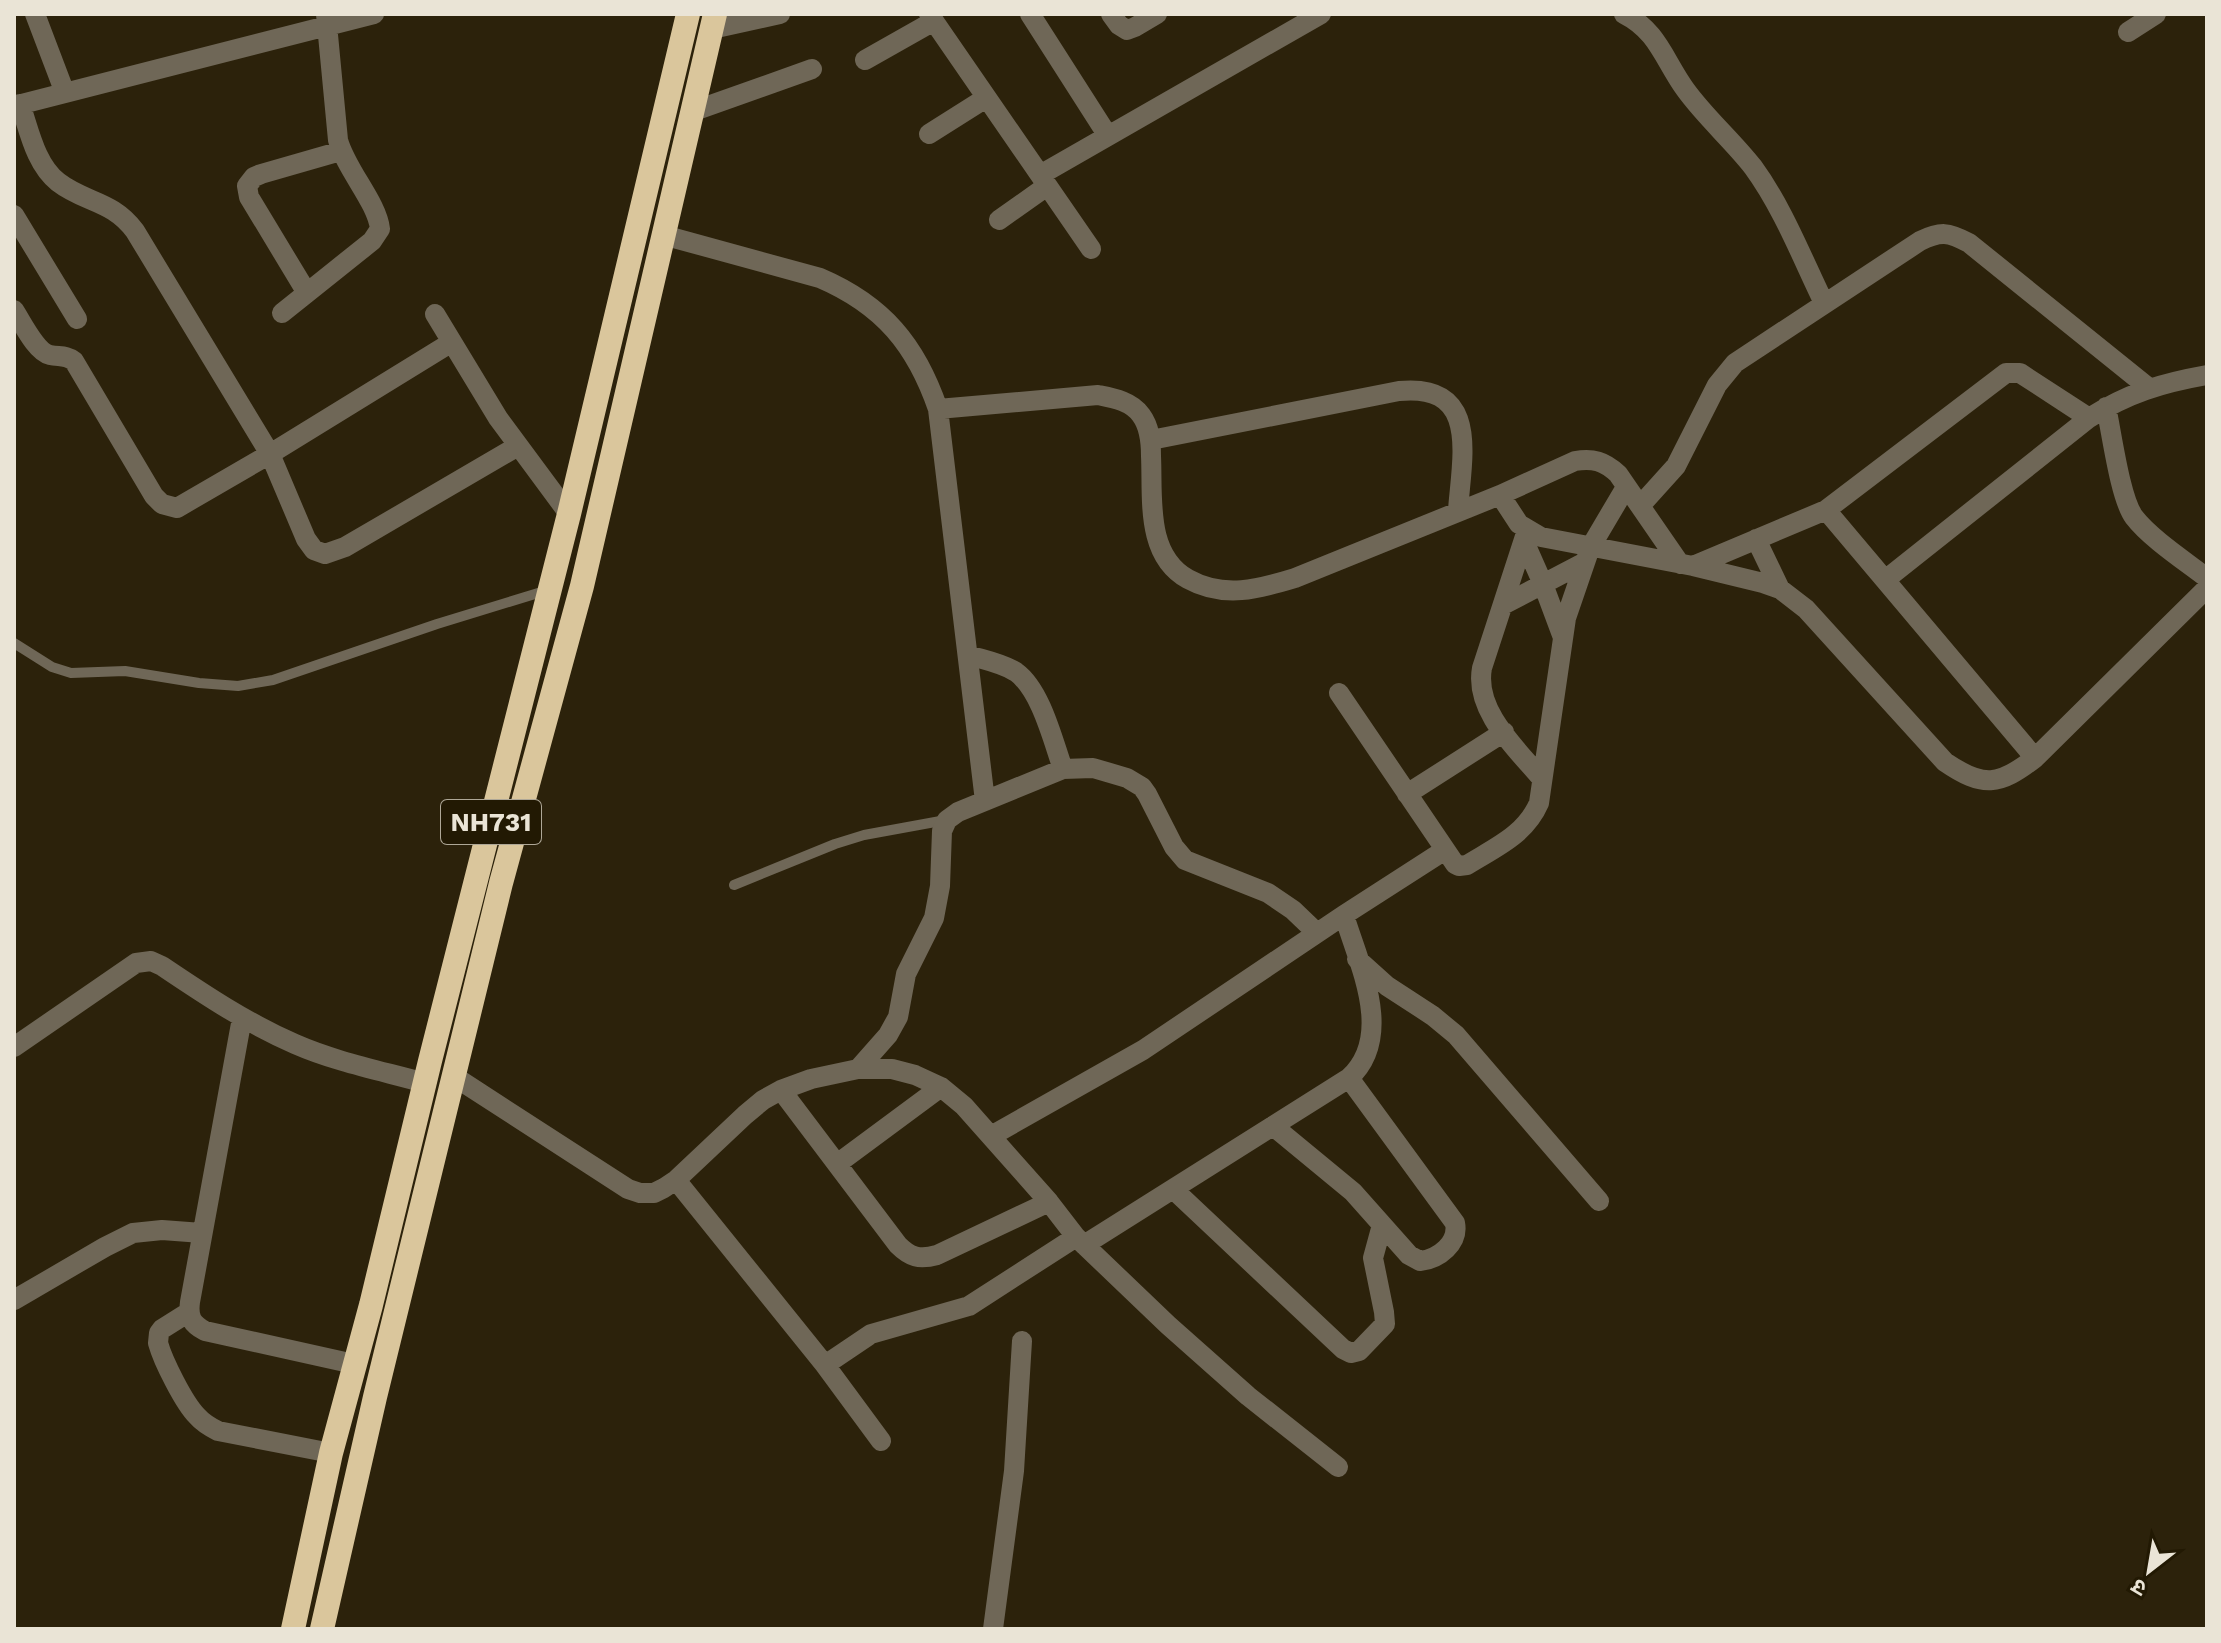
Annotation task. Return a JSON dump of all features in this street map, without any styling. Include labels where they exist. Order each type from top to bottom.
[{"type":"highway","name":"NH731","points":[[293,1629],[331,1453],[371,1305],[569,514],[688,14]]},
{"type":"highway","name":"NH731","points":[[322,1629],[375,1397],[501,883],[582,586],[713,22]]},
{"type":"street","points":[[35,14],[65,93]]},
{"type":"street","points":[[374,14],[327,20],[17,105],[50,174],[59,183],[113,209],[135,231],[270,454],[306,539],[314,550],[325,554],[345,547],[518,446]]},
{"type":"street","points":[[713,22],[780,14]]},
{"type":"street","points":[[1030,14],[1108,136]]},
{"type":"street","points":[[1111,14],[1127,30],[1157,14]]},
{"type":"street","points":[[999,220],[1043,181],[1108,136],[1321,14]]},
{"type":"street","points":[[1624,14],[1637,20],[1650,32],[1694,102],[1755,170],[1776,205],[1824,303]]},
{"type":"street","points":[[2128,32],[2156,14]]},
{"type":"street","points":[[865,60],[932,18],[1091,249]]},
{"type":"street","points":[[282,313],[372,241],[380,229],[377,216],[341,151],[327,20]]},
{"type":"street","points":[[691,112],[812,69]]},
{"type":"street","points":[[929,134],[986,98]]},
{"type":"street","points":[[307,293],[249,197],[247,186],[261,174],[341,151]]},
{"type":"street","points":[[14,215],[77,319]]},
{"type":"street","points":[[1640,506],[1676,466],[1726,372],[1748,352],[1933,235],[1943,233],[1969,243],[2149,388]]},
{"type":"street","points":[[663,235],[820,278],[844,288],[891,325],[914,355],[928,380],[938,409],[985,801]]},
{"type":"street","points":[[14,310],[42,352],[74,361],[154,496],[162,504],[177,508],[452,342]]},
{"type":"street","points":[[435,314],[498,418],[569,514]]},
{"type":"street","points":[[1686,565],[1826,510],[2010,372],[2020,373],[2098,413],[2133,516],[2207,578]]},
{"type":"street","points":[[1885,580],[2098,413],[2125,397],[2149,388],[2207,375]]},
{"type":"street","points":[[1151,440],[1399,391],[1427,391],[1448,401],[1459,417],[1462,456],[1458,510]]},
{"type":"street","points":[[938,409],[1098,395],[1135,408],[1146,424],[1151,440],[1154,525],[1158,546],[1170,565],[1184,577],[1203,587],[1220,591],[1264,588],[1295,578],[1587,458],[1609,465],[1686,565]]},
{"type":"street","points":[[1339,693],[1455,864],[1463,867],[1519,832],[1528,824],[1539,803],[1566,618],[1587,555],[1626,487]]},
{"type":"street","points":[[1500,495],[1525,536],[1563,639]]},
{"type":"street","points":[[1826,510],[2035,758]]},
{"type":"street","points":[[1525,536],[1550,540],[1587,555],[1686,565],[1780,589],[1806,609],[1945,762],[1964,775],[1980,780],[2008,777],[2035,758],[2207,588]]},
{"type":"street","points":[[1525,536],[1479,681],[1486,704],[1542,779]]},
{"type":"street","points":[[1756,539],[1780,589]]},
{"type":"street","points":[[1503,605],[1543,584],[1587,555]]},
{"type":"street","points":[[968,655],[1006,667],[1025,680],[1038,702],[1063,769]]},
{"type":"street","points":[[1407,794],[1504,732]]},
{"type":"street","points":[[858,1069],[888,1035],[898,1017],[906,974],[934,918],[940,886],[942,831],[947,820],[958,812],[1063,769],[1083,767],[1103,770],[1135,782],[1147,794],[1174,847],[1185,860],[1268,893],[1293,910],[1317,933]]},
{"type":"street","points":[[991,1136],[1143,1050],[1445,850]]},
{"type":"street","points":[[825,1365],[871,1334],[969,1306],[1173,1189],[1349,1078],[1365,1059],[1372,1026],[1370,1004],[1344,915]]},
{"type":"street","points":[[1357,959],[1387,986],[1456,1035],[1599,1201]]},
{"type":"street","points":[[14,1047],[127,969],[143,961],[151,961],[242,1018],[298,1045],[425,1083]]},
{"type":"street","points":[[242,1018],[202,1233],[190,1319],[205,1331],[354,1364]]},
{"type":"street","points":[[455,1077],[628,1189],[654,1193],[676,1180],[745,1115],[781,1090],[811,1079],[858,1069],[892,1069],[915,1075],[941,1087],[964,1106],[1080,1241],[1168,1325],[1248,1396],[1338,1467]]},
{"type":"street","points":[[1273,1126],[1353,1192],[1409,1255],[1420,1261],[1434,1257],[1454,1239],[1457,1229],[1451,1216],[1349,1078]]},
{"type":"street","points":[[837,1164],[941,1087]]},
{"type":"street","points":[[781,1090],[898,1245],[915,1258],[937,1255],[1049,1202]]},
{"type":"street","points":[[676,1180],[825,1365],[881,1441]]},
{"type":"street","points":[[1173,1189],[1343,1349],[1351,1353],[1359,1351],[1385,1324],[1373,1258],[1382,1225]]},
{"type":"street","points":[[14,1300],[133,1233],[162,1230],[202,1233]]},
{"type":"street","points":[[189,1312],[165,1326],[159,1333],[158,1343],[195,1415],[218,1431],[331,1453]]},
{"type":"street","points":[[993,1629],[1014,1471],[1022,1341]]},
{"type":"lane","points":[[14,643],[52,667],[71,673],[125,671],[238,686],[273,680],[550,589]]},
{"type":"lane","points":[[734,885],[849,839],[947,820]]}]
